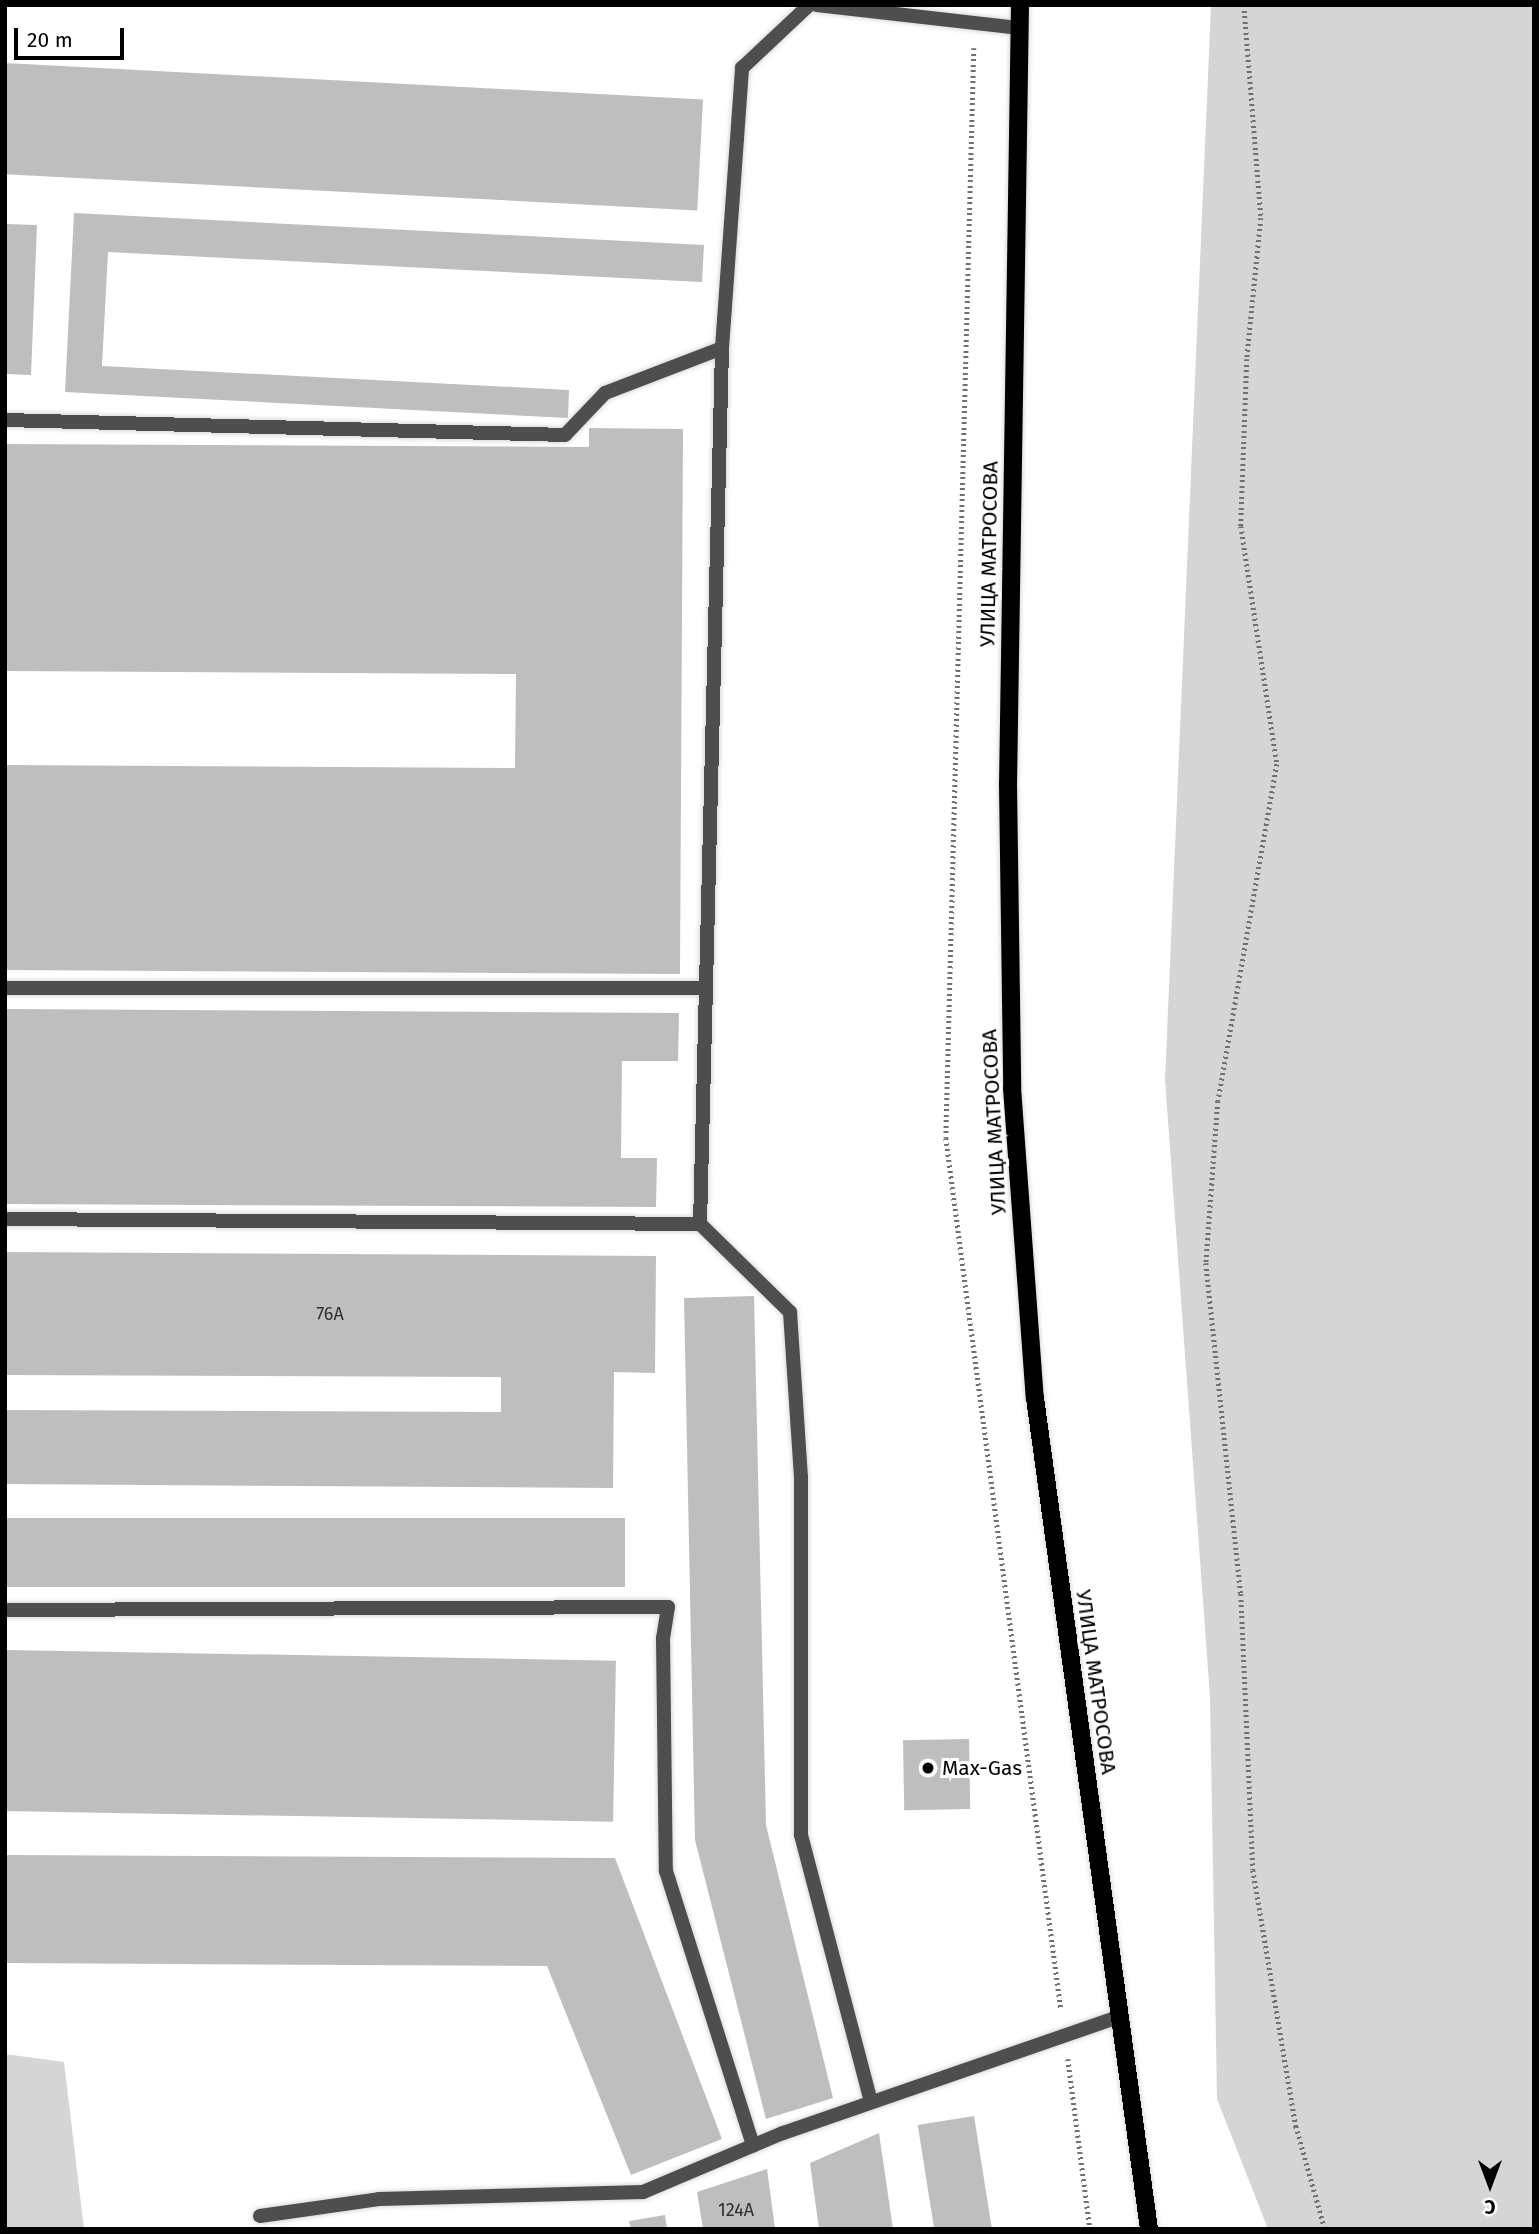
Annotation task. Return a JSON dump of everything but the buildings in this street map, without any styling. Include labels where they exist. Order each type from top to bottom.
[{"type":"main road","name":"УЛИЦА МАТРОСОВА","points":[[1020,5],[1008,784],[1012,1088],[1035,1398],[1149,2229]]},
{"type":"lane","points":[[700,1224],[722,348],[741,68],[809,5]]},
{"type":"lane","points":[[817,5],[1020,28]]},
{"type":"lane","points":[[5,420],[565,435],[605,393],[722,348]]},
{"type":"lane","points":[[5,988],[706,988]]},
{"type":"lane","points":[[5,1219],[700,1224],[790,1312],[801,1478],[801,1835],[871,2102]]},
{"type":"lane","points":[[5,1610],[668,1607],[663,1638],[666,1871],[752,2146]]},
{"type":"lane","points":[[260,2216],[379,2199],[643,2192],[752,2146],[871,2102],[1118,2017]]},
{"type":"path","points":[[1244,5],[1261,218],[1247,359],[1241,526],[1277,764],[1219,1101],[1206,1263],[1241,1594],[1253,1870],[1296,2126],[1325,2229]]},
{"type":"shaded area","points":[[1211,5],[1534,5],[1534,2229],[1268,2229],[1217,2099],[1210,1697],[1165,1080]]},
{"type":"shaded area","points":[[5,2054],[64,2062],[84,2229],[5,2229]]},
{"type":"place","name":"Max-Gas","points":[[928,1768]]}]
